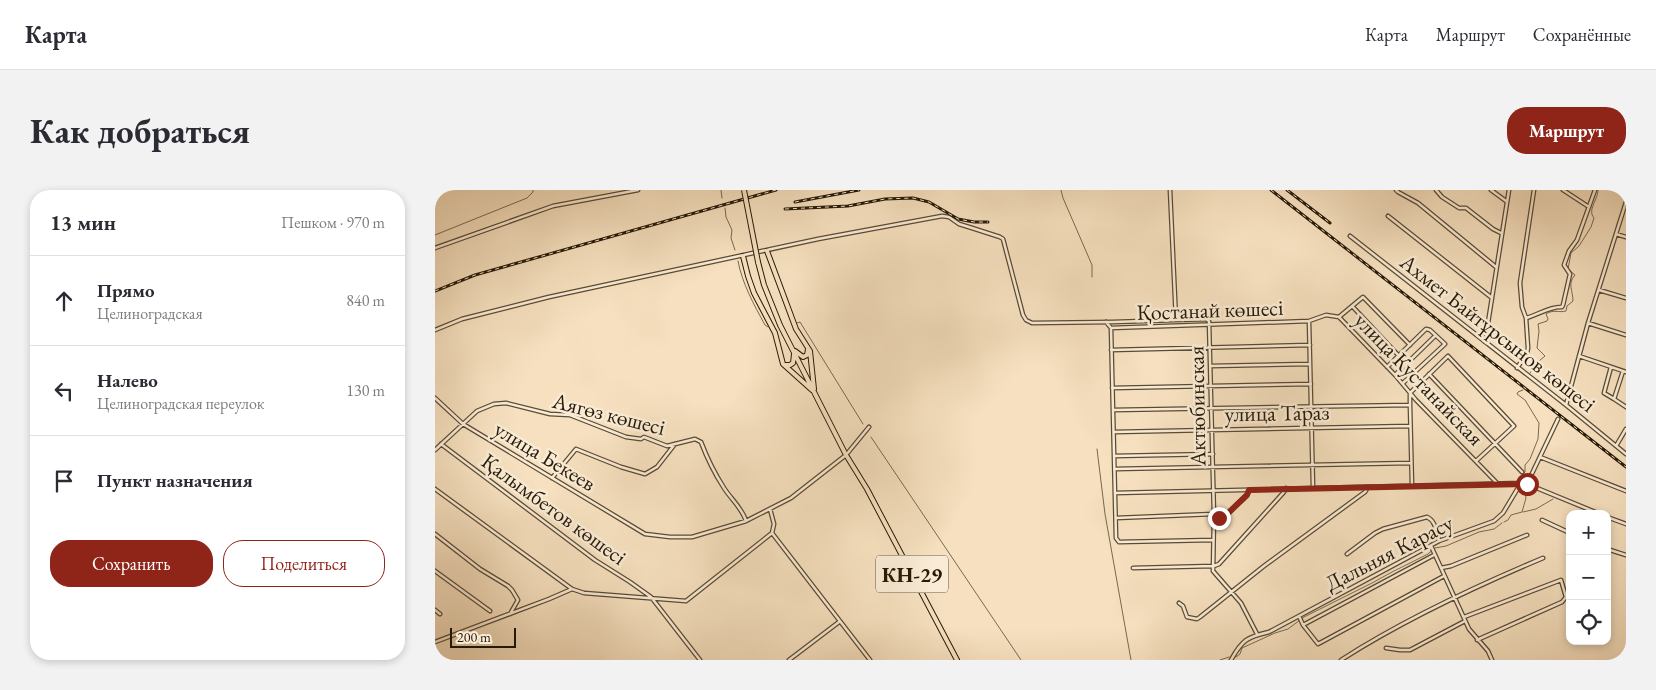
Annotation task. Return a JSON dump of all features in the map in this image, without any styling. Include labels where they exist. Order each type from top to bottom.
[{"type":"main road","name":"КН-29","points":[[744,190],[758,262],[771,304],[846,455],[867,489],[957,660]]},
{"type":"main road","points":[[767,251],[793,323],[808,347],[812,359],[814,392]]},
{"type":"main road","points":[[743,256],[754,293],[775,334],[783,364],[814,392]]},
{"type":"main road","points":[[793,348],[803,356],[807,355],[808,347]]},
{"type":"main road","points":[[783,364],[790,365],[793,363],[793,348]]},
{"type":"street","points":[[435,248],[553,206],[638,190]]},
{"type":"street","points":[[435,330],[462,318],[549,297],[818,239],[942,216],[949,217],[959,224],[1003,239],[1023,315],[1032,323],[1177,320],[1170,190]]},
{"type":"street","points":[[1396,190],[1418,203],[1496,267]]},
{"type":"street","points":[[1436,190],[1459,208],[1466,208],[1501,233]]},
{"type":"street","points":[[1491,190],[1506,201]]},
{"type":"street","points":[[1485,342],[1509,190]]},
{"type":"street","points":[[1517,368],[1527,353],[1526,318],[1522,307],[1520,283],[1535,190]]},
{"type":"street","points":[[1563,190],[1589,207]]},
{"type":"street","points":[[1526,318],[1556,307],[1562,307],[1570,274],[1564,265],[1569,251],[1577,240],[1595,190]]},
{"type":"street","points":[[1566,405],[1588,323],[1626,202]]},
{"type":"street","points":[[1388,216],[1492,298]]},
{"type":"street","points":[[1616,234],[1626,237]]},
{"type":"street","name":"Ахмет Байтұрсынов көшесі","points":[[1350,236],[1626,454]]},
{"type":"street","points":[[1599,290],[1626,298]]},
{"type":"street","points":[[1339,317],[1363,297],[1411,345]]},
{"type":"street","points":[[1352,306],[1399,356]]},
{"type":"street","name":"улица Кустанайская","points":[[1309,322],[1326,315],[1339,317],[1498,484]]},
{"type":"street","name":"Актюбинская","points":[[1177,320],[1206,319],[1209,321],[1210,326],[1214,491],[1213,566]]},
{"type":"street","points":[[1106,322],[1111,328],[1117,538],[1119,542],[1214,540]]},
{"type":"street","points":[[1309,322],[1313,488]]},
{"type":"street","name":"Қостанай көшесі","points":[[1111,328],[1309,322]]},
{"type":"street","points":[[1588,323],[1626,335]]},
{"type":"street","points":[[1387,367],[1426,329],[1445,344],[1403,383]]},
{"type":"street","points":[[1395,375],[1435,336]]},
{"type":"street","points":[[1111,350],[1310,345]]},
{"type":"street","points":[[1412,486],[1410,393],[1448,356],[1514,426],[1476,461]]},
{"type":"street","points":[[1579,356],[1625,371],[1614,399]]},
{"type":"street","points":[[1211,366],[1310,364]]},
{"type":"street","points":[[1611,367],[1604,393],[1626,407]]},
{"type":"street","points":[[1429,374],[1522,472]]},
{"type":"street","points":[[1112,388],[1311,384]]},
{"type":"street","points":[[435,398],[463,424]]},
{"type":"street","name":"Аягөз көшесі","points":[[463,424],[477,411],[494,404],[506,403],[550,414],[570,415],[626,437],[641,439],[644,437],[667,446],[695,439],[701,442],[708,460],[725,490],[744,514],[746,521]]},
{"type":"street","points":[[1113,410],[1410,404]]},
{"type":"street","points":[[1527,484],[1558,419]]},
{"type":"street","name":"улица Бекеев","points":[[435,450],[463,424],[645,534],[692,537],[746,521]]},
{"type":"street","name":"улица Тараз","points":[[1114,432],[1411,426]]},
{"type":"street","points":[[746,521],[791,498],[846,455],[869,427]]},
{"type":"street","points":[[1616,446],[1626,429]]},
{"type":"street","points":[[552,478],[576,449],[621,467],[645,474],[657,467],[676,443]]},
{"type":"street","name":"Қалымбетов көшесі","points":[[441,444],[595,560],[651,597]]},
{"type":"street","name":"улица Тараз","points":[[1114,456],[1213,454]]},
{"type":"street","points":[[1539,456],[1626,491]]},
{"type":"street","points":[[1115,469],[1411,463]]},
{"type":"street","points":[[1115,493],[1521,483],[1590,510]]},
{"type":"street","name":"Дальняя Карасу","points":[[1231,660],[1240,644],[1257,634],[1269,632],[1431,547],[1439,541],[1494,521],[1503,513],[1521,483]]},
{"type":"street","points":[[1179,603],[1183,606],[1187,616],[1197,619],[1365,492],[1368,487]]},
{"type":"street","points":[[435,488],[572,589],[583,593],[686,601],[772,534]]},
{"type":"street","points":[[1133,568],[1213,566],[1219,564],[1285,492],[1286,488]]},
{"type":"street","points":[[1116,518],[1214,515],[1223,518],[1247,495],[1249,490]]},
{"type":"street","points":[[770,508],[773,524],[772,534],[869,660]]},
{"type":"street","points":[[1347,554],[1383,529],[1427,517],[1434,522],[1439,541]]},
{"type":"street","points":[[1611,518],[1626,524]]},
{"type":"street","points":[[1542,520],[1566,530]]},
{"type":"street","points":[[435,535],[480,569],[512,590],[517,600],[509,614]]},
{"type":"street","points":[[1441,568],[1451,566],[1527,535]]},
{"type":"street","points":[[1431,547],[1465,619],[1477,640],[1488,651],[1492,660]]},
{"type":"street","points":[[1611,549],[1626,555]]},
{"type":"street","points":[[1303,624],[1434,553]]},
{"type":"street","points":[[1341,660],[1363,646],[1454,597],[1543,558]]},
{"type":"street","points":[[1213,566],[1213,570],[1241,603],[1257,634]]},
{"type":"street","points":[[435,571],[489,611]]},
{"type":"street","points":[[1299,616],[1318,644],[1444,576]]},
{"type":"street","points":[[1386,648],[1410,650],[1465,619],[1561,580],[1566,597],[1562,602],[1477,640]]},
{"type":"street","points":[[435,642],[549,600],[572,589]]},
{"type":"street","points":[[651,597],[700,660]]},
{"type":"street","points":[[435,610],[440,614]]},
{"type":"street","points":[[789,660],[839,622]]},
{"type":"waterway","points":[[435,235],[527,198],[533,190]]},
{"type":"waterway","points":[[721,190],[722,198]]},
{"type":"waterway","points":[[1061,190],[1092,265],[1092,277]]},
{"type":"waterway","points":[[1530,373],[1545,356],[1537,348],[1538,324],[1547,321],[1546,314],[1554,311],[1566,311],[1567,306],[1573,301],[1571,281],[1575,275],[1568,269],[1571,253],[1579,246],[1591,227],[1594,218],[1592,208],[1598,190]]},
{"type":"waterway","points":[[725,208],[726,217],[732,230],[731,238],[735,250]]},
{"type":"waterway","points":[[738,261],[749,294],[765,325],[768,327]]},
{"type":"waterway","points":[[797,323],[800,322],[863,424]]},
{"type":"waterway","points":[[1504,522],[1511,515],[1522,512],[1526,498],[1522,475],[1525,472],[1525,465],[1530,459],[1538,439],[1539,423],[1525,400],[1517,394],[1523,390]]},
{"type":"waterway","points":[[871,437],[1021,660]]},
{"type":"waterway","points":[[1097,449],[1105,514],[1131,660]]},
{"type":"waterway","points":[[1523,512],[1536,509],[1553,499]]},
{"type":"waterway","points":[[1236,657],[1240,654],[1242,648],[1288,629],[1304,617],[1428,554],[1435,548],[1446,546],[1479,532],[1494,529],[1502,523]]},
{"type":"waterway","points":[[1220,660],[1229,657]]},
{"type":"railway","points":[[435,291],[475,275],[776,190]]},
{"type":"railway","points":[[795,202],[859,190]]},
{"type":"railway","points":[[1271,190],[1626,467]]},
{"type":"railway","points":[[1287,190],[1330,223]]},
{"type":"railway","points":[[785,209],[848,206],[885,199],[913,198],[929,202],[958,219],[988,222]]},
{"type":"route","points":[[1219,518],[1223,518],[1247,495],[1249,490],[1527,484]]}]
